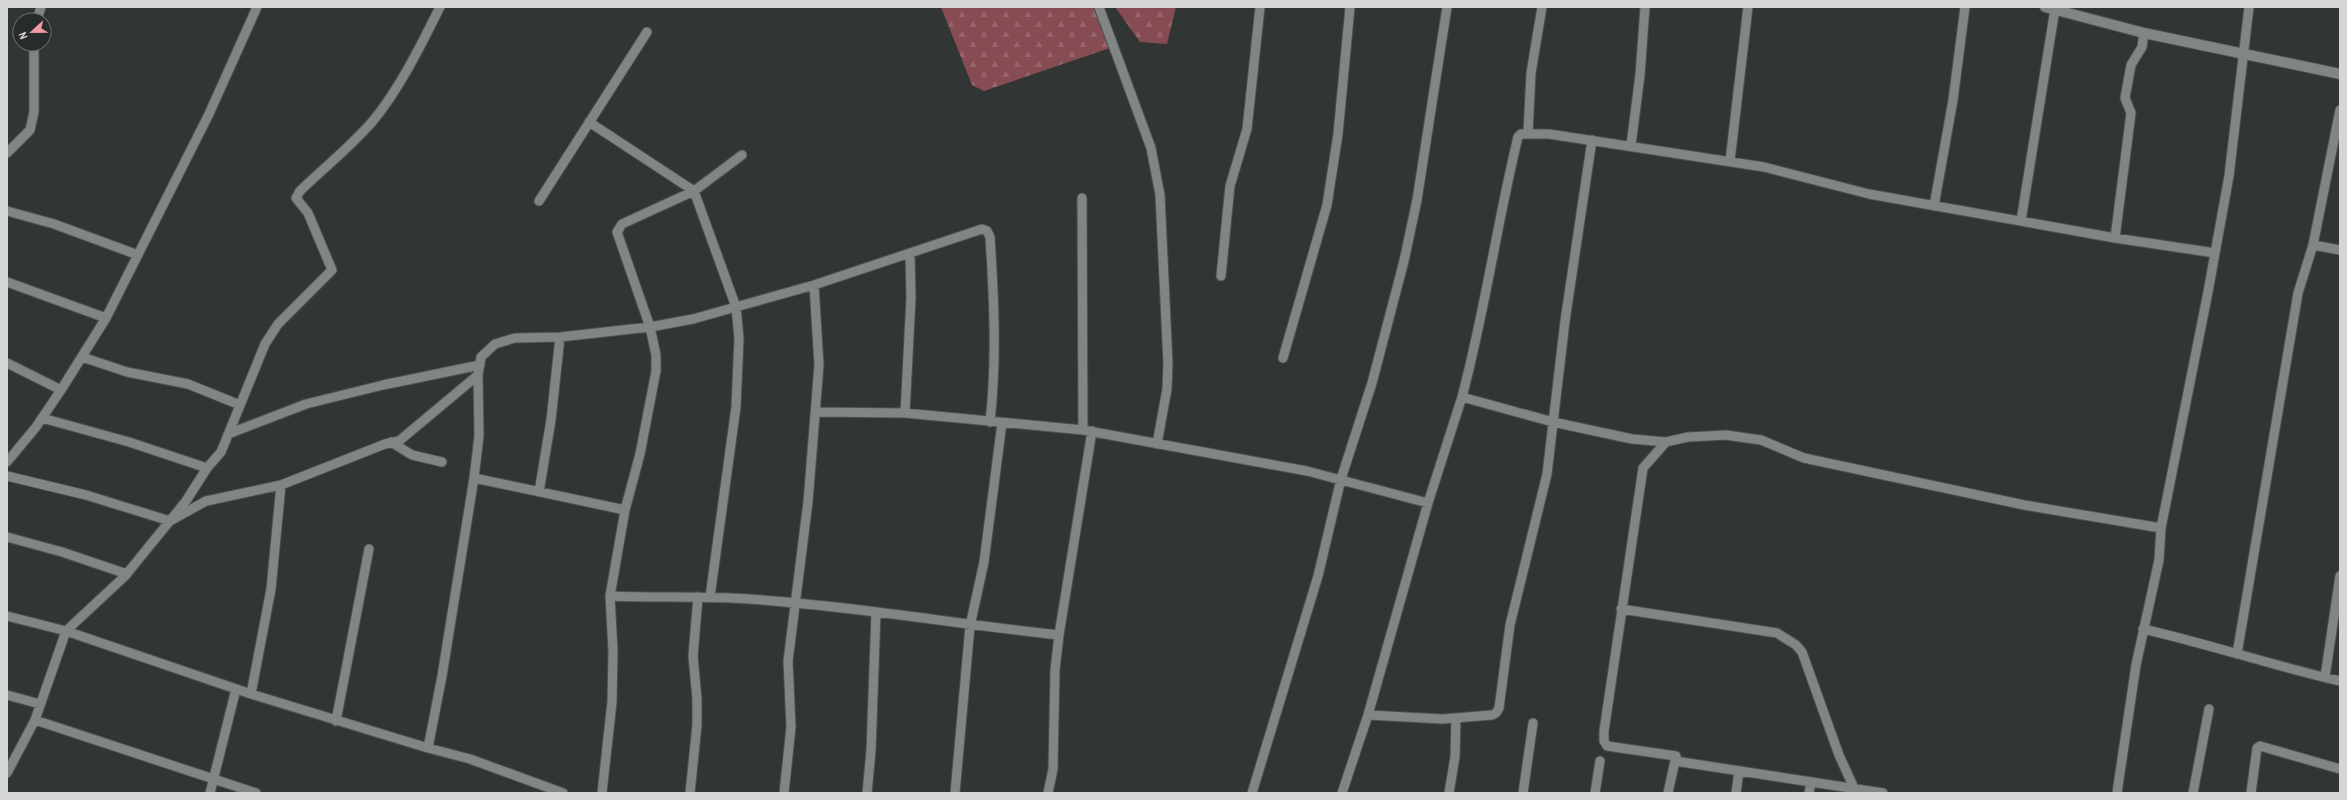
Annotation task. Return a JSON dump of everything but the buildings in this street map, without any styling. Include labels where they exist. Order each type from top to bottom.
[{"type":"street","points":[[7,462],[11,450],[42,418],[106,318],[209,114],[257,7]]},
{"type":"street","points":[[7,773],[9,764],[35,720],[40,704],[50,683],[66,631],[127,574],[186,501],[206,468],[221,452],[265,344],[278,324],[332,270],[308,212],[296,198],[300,191],[343,154],[373,120],[414,59],[440,7]]},
{"type":"street","points":[[1099,7],[1151,148],[1160,195],[1168,363],[1167,389],[1157,444]]},
{"type":"street","points":[[1221,276],[1230,186],[1247,129],[1260,7]]},
{"type":"street","points":[[1283,358],[1327,205],[1338,134],[1350,7]]},
{"type":"street","points":[[1252,793],[1318,576],[1341,479],[1372,383],[1404,261],[1418,193],[1447,7]]},
{"type":"street","points":[[1528,133],[1531,73],[1542,7]]},
{"type":"street","points":[[1631,145],[1640,75],[1645,7]]},
{"type":"street","points":[[1730,161],[1748,7]]},
{"type":"street","points":[[1934,206],[1953,100],[1965,7]]},
{"type":"street","points":[[2117,793],[2143,629],[2159,560],[2161,528],[2229,176],[2242,53],[2249,7]]},
{"type":"street","points":[[2021,221],[2050,8],[2144,33],[2340,74]]},
{"type":"street","points":[[539,201],[648,32]]},
{"type":"street","points":[[2115,238],[2131,113],[2125,98],[2131,65],[2142,47],[2144,33]]},
{"type":"street","points":[[7,153],[30,130],[34,112],[34,52]]},
{"type":"street","points":[[2237,654],[2298,293],[2313,245],[2340,110]]},
{"type":"street","points":[[589,122],[694,191],[736,308],[739,338],[736,407],[710,597]]},
{"type":"street","points":[[1342,793],[1368,714],[1428,503],[1462,397],[1488,287],[1503,202],[1519,135],[1528,133],[1592,140],[1730,161],[1764,167],[1869,194],[2115,238],[2215,253]]},
{"type":"street","points":[[1368,714],[1456,718],[1492,715],[1496,713],[1499,708],[1510,625],[1547,474],[1565,321],[1592,140]]},
{"type":"street","points":[[602,793],[612,702],[613,651],[610,596],[625,510],[640,454],[656,371],[656,354],[651,339],[650,327],[617,232],[622,224],[694,191],[742,155]]},
{"type":"street","points":[[1048,793],[1053,769],[1055,670],[1087,431],[1082,198]]},
{"type":"street","points":[[7,211],[54,224],[138,255]]},
{"type":"street","points":[[428,748],[443,669],[474,478],[479,436],[478,375],[481,357],[496,344],[516,338],[560,337],[650,327],[736,308],[814,285],[982,229],[987,231],[990,237],[995,344],[990,422]]},
{"type":"street","points":[[2313,245],[2340,250]]},
{"type":"street","points":[[905,413],[911,305],[910,253]]},
{"type":"street","points":[[7,282],[106,318]]},
{"type":"street","points":[[784,793],[791,727],[788,661],[808,502],[819,366],[814,285]]},
{"type":"street","points":[[539,492],[551,420],[560,337]]},
{"type":"street","points":[[82,357],[127,372],[188,384],[240,405]]},
{"type":"street","points":[[7,363],[61,390]]},
{"type":"street","points":[[228,434],[306,404],[383,384],[480,365]]},
{"type":"street","points":[[7,476],[86,495],[170,521],[206,501],[281,485],[391,442],[399,441],[478,375]]},
{"type":"street","points":[[1462,397],[1554,422],[1632,439],[1666,442],[1688,437],[1726,435],[1762,440],[1804,458],[2024,505],[2161,528]]},
{"type":"street","points":[[816,412],[905,413],[1087,431],[1248,459],[1341,479],[1428,503]]},
{"type":"street","points":[[42,418],[129,442],[206,468]]},
{"type":"street","points":[[955,793],[970,626],[984,562],[1002,422]]},
{"type":"street","points":[[391,442],[412,455],[442,462]]},
{"type":"street","points":[[1666,442],[1657,455],[1643,468],[1621,609],[1604,741],[1607,746],[1675,755],[1668,793]]},
{"type":"street","points":[[474,478],[625,510]]},
{"type":"street","points":[[251,694],[271,589],[281,485]]},
{"type":"street","points":[[7,537],[62,552],[127,574]]},
{"type":"street","points":[[336,721],[369,549]]},
{"type":"street","points":[[2325,677],[2340,576]]},
{"type":"street","points":[[610,596],[710,597],[795,603],[876,612],[970,626],[1059,635]]},
{"type":"street","points":[[690,793],[697,725],[697,699],[693,656],[698,597]]},
{"type":"street","points":[[1621,609],[1777,633],[1796,645],[1806,662],[1839,755],[1854,788]]},
{"type":"street","points":[[867,793],[871,751],[876,612]]},
{"type":"street","points":[[7,616],[66,631],[165,663],[251,694],[336,721],[470,759],[563,793]]},
{"type":"street","points":[[2143,629],[2202,643],[2237,654],[2340,681]]},
{"type":"street","points":[[210,793],[212,779],[236,689]]},
{"type":"street","points":[[7,695],[40,704]]},
{"type":"street","points":[[2193,793],[2209,709]]},
{"type":"street","points":[[1449,793],[1455,757],[1456,718]]},
{"type":"street","points":[[35,720],[256,793]]},
{"type":"street","points":[[1523,793],[1533,723]]},
{"type":"street","points":[[2251,793],[2257,748],[2260,746],[2340,769]]},
{"type":"street","points":[[1594,793],[1600,761]]},
{"type":"street","points":[[1675,761],[1883,793]]},
{"type":"street","points":[[1736,793],[1739,770]]},
{"type":"street","points":[[1810,793],[1811,782]]},
{"type":"green space","points":[[941,7],[1094,7],[1110,48],[984,91],[972,85]]},
{"type":"green space","points":[[1115,7],[1176,7],[1167,44],[1140,42]]}]
